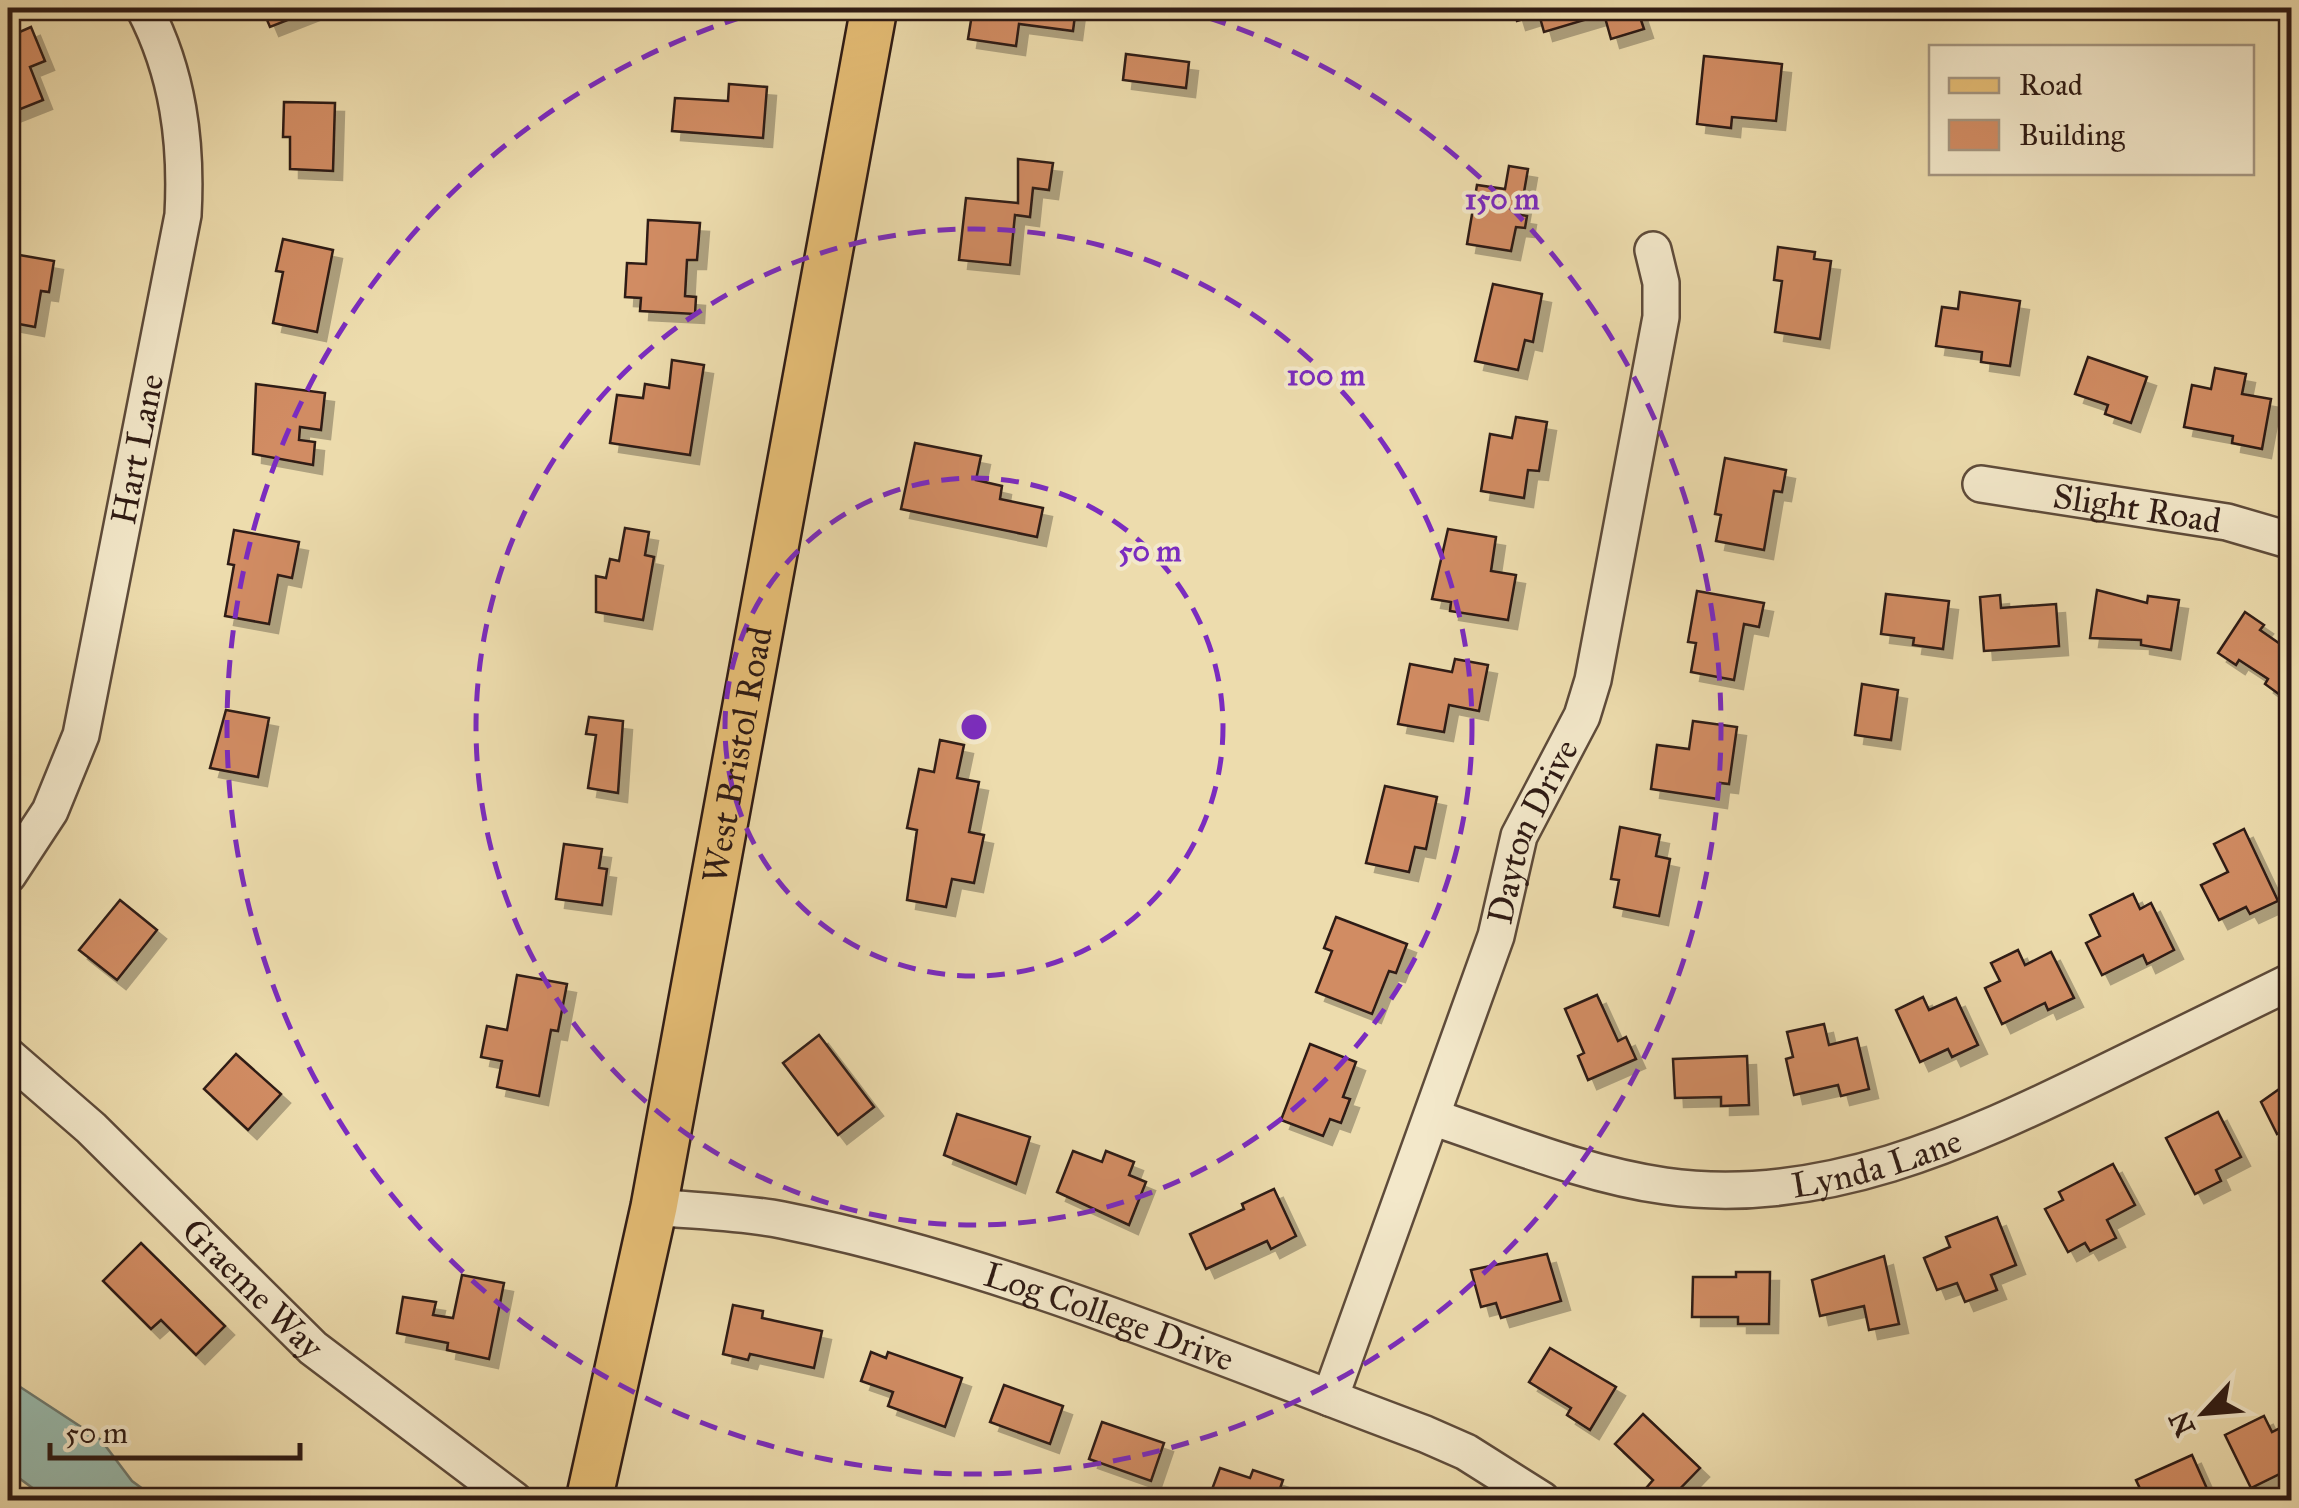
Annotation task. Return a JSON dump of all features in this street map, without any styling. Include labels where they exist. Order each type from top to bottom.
[{"type":"main road","name":"West Bristol Road","points":[[589,1500],[654,1207],[874,8]]},
{"type":"street","name":"Hart Lane","points":[[8,875],[50,812],[81,735],[184,215],[186,166],[179,106],[166,58],[144,8]]},
{"type":"street","name":"Dayton Drive","points":[[1330,1398],[1496,936],[1519,836],[1582,716],[1593,680],[1661,317],[1661,283],[1653,250]]},
{"type":"street","name":"Slight Road","points":[[1980,484],[2227,522],[2292,541]]},
{"type":"street","name":"Lynda Lane","points":[[1432,1118],[1603,1172],[1665,1186],[1717,1189],[1838,1178],[1884,1167],[1988,1130],[2292,982]]},
{"type":"street","name":"Graeme Way","points":[[8,1056],[104,1141],[314,1348],[514,1500]]},
{"type":"street","name":"Log College Drive","points":[[654,1207],[778,1219],[880,1242],[979,1271],[1330,1398],[1466,1452],[1542,1500]]},
{"type":"shaded area","points":[[8,1379],[101,1440],[132,1481],[158,1500],[49,1500],[8,1470]]},
{"type":"building","points":[[262,8],[312,8],[313,10],[270,27]]},
{"type":"building","points":[[973,8],[1076,8],[1073,31],[1019,24],[1016,46],[968,39]]},
{"type":"building","points":[[1513,8],[1637,8],[1644,29],[1611,39],[1604,14],[1544,32],[1539,14],[1517,21]]},
{"type":"building","points":[[31,27],[45,61],[30,67],[43,100],[8,114],[8,37]]},
{"type":"building","points":[[1126,54],[1189,62],[1186,88],[1123,80]]},
{"type":"building","points":[[1704,56],[1782,64],[1776,121],[1732,117],[1731,128],[1697,124]]},
{"type":"building","points":[[729,84],[767,87],[763,138],[672,131],[675,98],[728,101]]},
{"type":"building","points":[[284,102],[335,103],[333,171],[290,169],[290,137],[283,137]]},
{"type":"building","points":[[1018,159],[1053,163],[1049,190],[1033,188],[1030,217],[1015,215],[1010,265],[959,260],[966,198],[1018,203]]},
{"type":"building","points":[[1509,166],[1528,169],[1520,215],[1527,216],[1525,228],[1516,227],[1511,251],[1467,244],[1477,185],[1505,189]]},
{"type":"building","points":[[648,220],[700,223],[697,260],[687,260],[685,296],[696,297],[695,314],[640,311],[641,298],[625,297],[627,263],[646,264]]},
{"type":"building","points":[[283,239],[333,250],[317,332],[273,323],[283,272],[276,271]]},
{"type":"building","points":[[1778,247],[1815,252],[1814,259],[1831,261],[1820,339],[1775,332],[1782,281],[1774,280]]},
{"type":"building","points":[[8,253],[54,261],[49,292],[41,291],[35,327],[8,322]]},
{"type":"building","points":[[1493,284],[1542,294],[1533,342],[1525,340],[1518,370],[1475,361]]},
{"type":"building","points":[[1960,292],[2020,301],[2010,366],[1981,362],[1982,352],[1936,346],[1942,307],[1958,309]]},
{"type":"building","points":[[2088,357],[2147,377],[2131,423],[2105,414],[2108,405],[2075,394]]},
{"type":"building","points":[[672,360],[704,365],[690,455],[610,443],[617,395],[643,398],[645,384],[669,388]]},
{"type":"building","points":[[2215,368],[2246,374],[2242,394],[2271,399],[2262,449],[2232,443],[2233,436],[2184,427],[2192,385],[2211,389]]},
{"type":"building","points":[[256,384],[325,393],[321,430],[300,427],[299,440],[315,442],[313,465],[253,454]]},
{"type":"building","points":[[1516,417],[1547,422],[1539,471],[1528,470],[1524,498],[1481,491],[1490,434],[1512,438]]},
{"type":"building","points":[[915,443],[981,456],[976,480],[1002,486],[1000,499],[1043,508],[1037,537],[901,509]]},
{"type":"building","points":[[1725,458],[1786,470],[1782,492],[1774,491],[1764,550],[1716,541],[1721,515],[1715,514]]},
{"type":"building","points":[[625,528],[649,532],[645,555],[654,557],[643,620],[596,612],[596,576],[606,578],[610,559],[619,561]]},
{"type":"building","points":[[1448,529],[1496,537],[1491,571],[1516,575],[1508,620],[1450,611],[1451,602],[1432,599]]},
{"type":"building","points":[[234,530],[299,542],[292,578],[278,575],[269,624],[225,616],[234,565],[228,564]]},
{"type":"building","points":[[2097,590],[2147,603],[2148,596],[2179,600],[2171,650],[2141,645],[2141,640],[2090,638]]},
{"type":"building","points":[[1697,591],[1764,603],[1759,627],[1744,624],[1734,680],[1691,672],[1696,643],[1688,642]]},
{"type":"building","points":[[1886,594],[1949,601],[1943,649],[1913,645],[1914,638],[1881,634]]},
{"type":"building","points":[[2000,595],[2001,608],[2056,604],[2059,646],[1984,651],[1980,597]]},
{"type":"building","points":[[2245,612],[2264,625],[2260,630],[2286,648],[2292,640],[2292,694],[2287,700],[2265,684],[2268,679],[2239,660],[2236,665],[2218,653]]},
{"type":"building","points":[[1455,659],[1488,665],[1479,711],[1449,705],[1444,732],[1398,724],[1410,664],[1452,672]]},
{"type":"building","points":[[1862,684],[1898,690],[1891,740],[1855,735]]},
{"type":"building","points":[[226,710],[269,718],[258,777],[210,768]]},
{"type":"building","points":[[589,717],[623,721],[618,793],[588,788],[596,735],[586,734]]},
{"type":"building","points":[[1693,721],[1737,727],[1729,784],[1720,783],[1718,799],[1651,789],[1657,745],[1689,749]]},
{"type":"building","points":[[940,740],[964,745],[957,778],[979,782],[969,832],[984,835],[974,883],[952,879],[946,907],[907,900],[917,830],[907,828],[919,769],[934,772]]},
{"type":"building","points":[[1385,786],[1437,797],[1426,849],[1415,847],[1409,872],[1366,863]]},
{"type":"building","points":[[1620,827],[1660,835],[1656,856],[1670,859],[1659,916],[1614,907],[1619,880],[1611,879]]},
{"type":"building","points":[[2244,829],[2278,901],[2250,914],[2246,907],[2219,920],[2201,885],[2228,872],[2214,844]]},
{"type":"building","points":[[564,844],[602,849],[599,868],[607,869],[602,905],[556,899]]},
{"type":"building","points":[[2133,894],[2140,909],[2151,903],[2174,950],[2147,964],[2143,955],[2102,975],[2086,943],[2100,936],[2090,915]]},
{"type":"building","points":[[120,900],[157,930],[117,980],[79,950]]},
{"type":"building","points":[[1336,917],[1407,944],[1396,973],[1389,971],[1372,1014],[1316,992],[1332,951],[1324,948]]},
{"type":"building","points":[[2018,950],[2025,965],[2051,952],[2074,998],[2048,1010],[2045,1003],[2002,1024],[1985,988],[2000,981],[1991,963]]},
{"type":"building","points":[[517,975],[567,984],[558,1031],[551,1030],[539,1096],[497,1087],[502,1061],[481,1057],[487,1026],[507,1030]]},
{"type":"building","points":[[1597,995],[1618,1041],[1626,1037],[1636,1059],[1588,1080],[1578,1056],[1584,1053],[1565,1009]]},
{"type":"building","points":[[1923,997],[1929,1010],[1956,998],[1978,1045],[1952,1057],[1948,1049],[1920,1062],[1896,1010]]},
{"type":"building","points":[[1824,1024],[1829,1045],[1857,1038],[1869,1089],[1841,1096],[1838,1085],[1794,1095],[1786,1059],[1793,1057],[1787,1032]]},
{"type":"building","points":[[819,1035],[874,1107],[838,1135],[783,1063]]},
{"type":"building","points":[[1310,1044],[1356,1062],[1343,1097],[1350,1099],[1341,1123],[1330,1119],[1323,1136],[1281,1120]]},
{"type":"building","points":[[236,1054],[281,1094],[248,1130],[204,1089]]},
{"type":"building","points":[[1747,1056],[1749,1105],[1721,1106],[1721,1097],[1675,1098],[1673,1059]]},
{"type":"building","points":[[2292,1080],[2292,1126],[2277,1134],[2261,1102]]},
{"type":"building","points":[[2218,1112],[2241,1157],[2216,1170],[2221,1181],[2195,1194],[2166,1138]]},
{"type":"building","points":[[957,1114],[1030,1137],[1016,1184],[944,1155]]},
{"type":"building","points":[[1073,1151],[1102,1162],[1106,1151],[1134,1162],[1129,1175],[1146,1182],[1129,1225],[1057,1192]]},
{"type":"building","points":[[2113,1164],[2135,1205],[2107,1220],[2116,1238],[2090,1251],[2085,1243],[2068,1252],[2045,1209],[2063,1200],[2059,1192]]},
{"type":"building","points":[[1274,1189],[1296,1236],[1271,1249],[1267,1241],[1206,1269],[1190,1234],[1244,1209],[1242,1204]]},
{"type":"building","points":[[1997,1217],[2016,1265],[1991,1275],[1997,1290],[1965,1302],[1957,1283],[1937,1290],[1924,1258],[1950,1247],[1946,1237]]},
{"type":"building","points":[[141,1243],[225,1326],[196,1355],[161,1320],[151,1329],[103,1281]]},
{"type":"building","points":[[1547,1254],[1561,1301],[1501,1318],[1496,1303],[1481,1307],[1471,1270]]},
{"type":"building","points":[[1884,1256],[1899,1324],[1869,1330],[1864,1306],[1820,1316],[1812,1280]]},
{"type":"building","points":[[1736,1272],[1770,1272],[1769,1324],[1738,1324],[1738,1317],[1692,1317],[1693,1277],[1736,1277]]},
{"type":"building","points":[[462,1275],[504,1283],[489,1359],[447,1350],[448,1343],[397,1333],[403,1297],[436,1302],[433,1315],[453,1318]]},
{"type":"building","points":[[733,1305],[763,1311],[762,1318],[822,1331],[814,1368],[750,1354],[748,1360],[723,1354]]},
{"type":"building","points":[[1550,1348],[1616,1387],[1590,1430],[1567,1415],[1571,1408],[1529,1382]]},
{"type":"building","points":[[871,1352],[886,1358],[888,1352],[962,1378],[945,1427],[888,1406],[893,1392],[861,1381]]},
{"type":"building","points":[[1004,1385],[1063,1406],[1050,1444],[990,1422]]},
{"type":"building","points":[[1643,1414],[1700,1468],[1669,1500],[1663,1500],[1647,1487],[1653,1480],[1615,1444]]},
{"type":"building","points":[[2264,1416],[2272,1432],[2292,1422],[2292,1468],[2251,1488],[2225,1435]]},
{"type":"building","points":[[1102,1422],[1164,1443],[1151,1481],[1089,1459]]},
{"type":"building","points":[[2192,1455],[2212,1500],[2129,1500],[2143,1495],[2136,1480]]},
{"type":"building","points":[[1220,1468],[1250,1478],[1253,1470],[1283,1480],[1276,1500],[1208,1500]]}]
